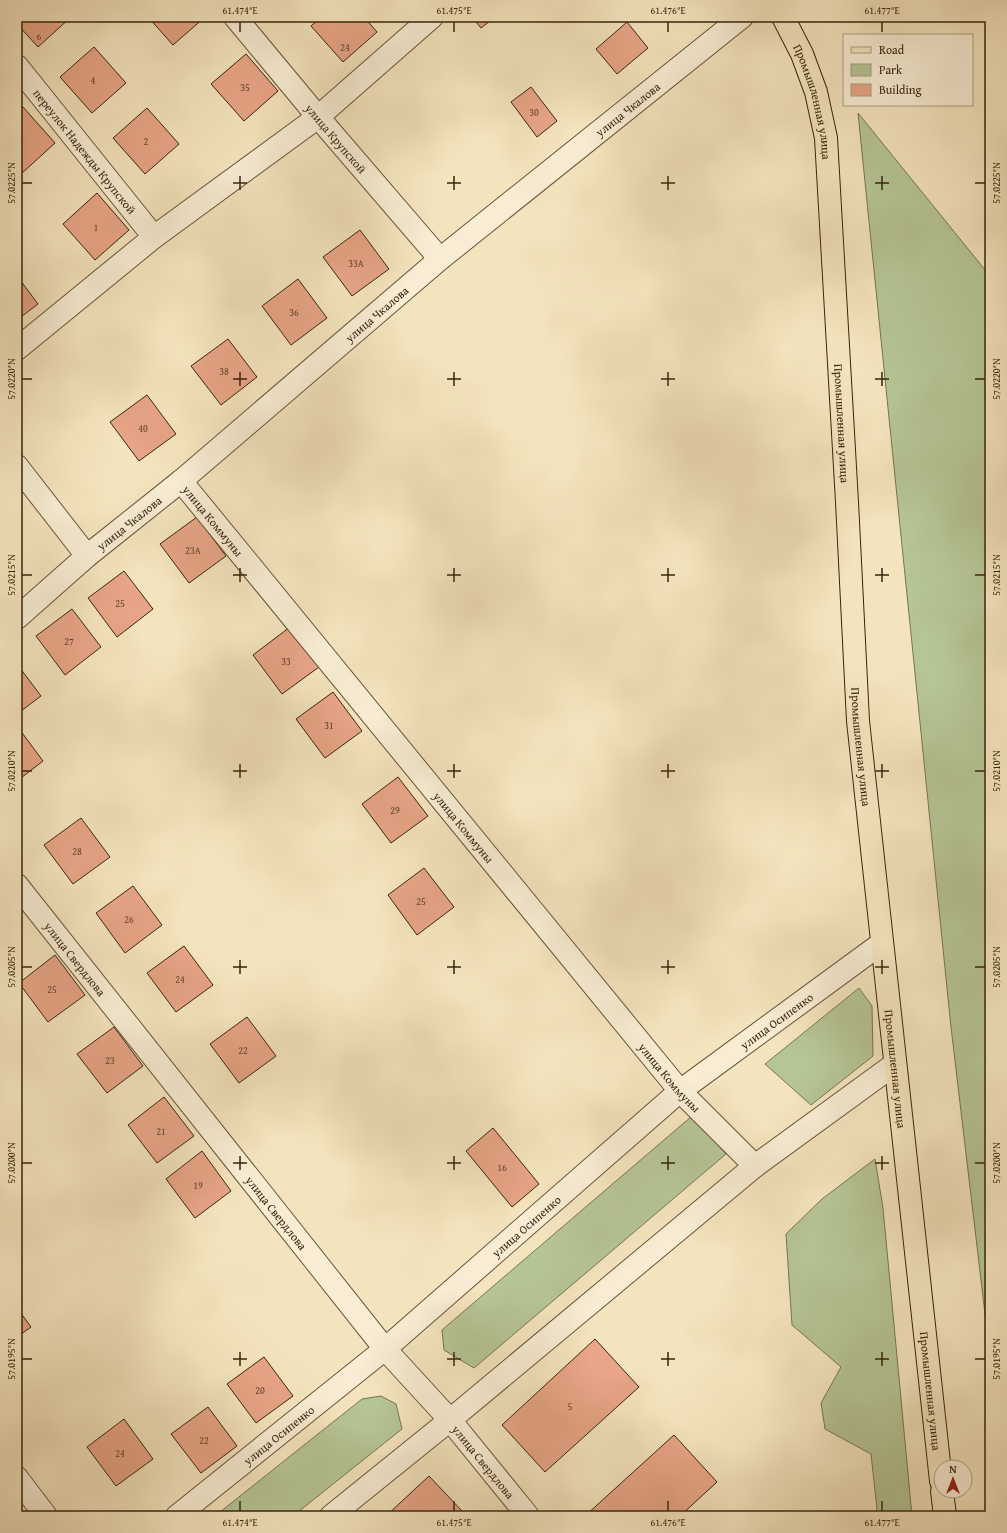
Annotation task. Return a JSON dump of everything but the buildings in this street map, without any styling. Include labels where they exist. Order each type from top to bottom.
[{"type":"main road","name":"Промышленная улица","points":[[783,17],[802,54],[816,92],[826,138],[858,721],[939,1459]]},
{"type":"main road","points":[[943,1499],[945,1516]]},
{"type":"street","name":"улица Крупской","points":[[235,17],[318,117],[440,259]]},
{"type":"street","points":[[17,349],[154,237],[318,117],[432,17]]},
{"type":"street","name":"улица Чкалова","points":[[17,618],[87,556],[180,481],[440,259],[742,17]]},
{"type":"street","name":"переулок Надежды Крупской","points":[[17,66],[154,237]]},
{"type":"street","points":[[17,466],[87,556]]},
{"type":"street","name":"улица Коммуны","points":[[180,481],[680,1091],[755,1166]]},
{"type":"street","name":"улица Свердлова","points":[[17,885],[385,1349],[450,1420],[528,1516]]},
{"type":"street","name":"улица Осипенко","points":[[177,1516],[385,1349],[680,1091],[882,943]]},
{"type":"street","points":[[331,1516],[450,1420],[755,1166],[896,1064]]},
{"type":"street","points":[[17,1478],[46,1516]]},
{"type":"green space","points":[[858,113],[990,276],[990,1356],[951,1027]]},
{"type":"green space","points":[[859,988],[872,1006],[873,1056],[811,1105],[765,1064]]},
{"type":"green space","points":[[692,1116],[726,1154],[474,1368],[444,1350],[442,1330]]},
{"type":"green space","points":[[875,1159],[883,1208],[912,1516],[872,1516],[877,1509],[871,1454],[825,1429],[821,1403],[841,1367],[792,1325],[786,1234],[822,1199]]},
{"type":"green space","points":[[381,1396],[396,1404],[402,1429],[293,1516],[215,1516],[362,1399]]}]
